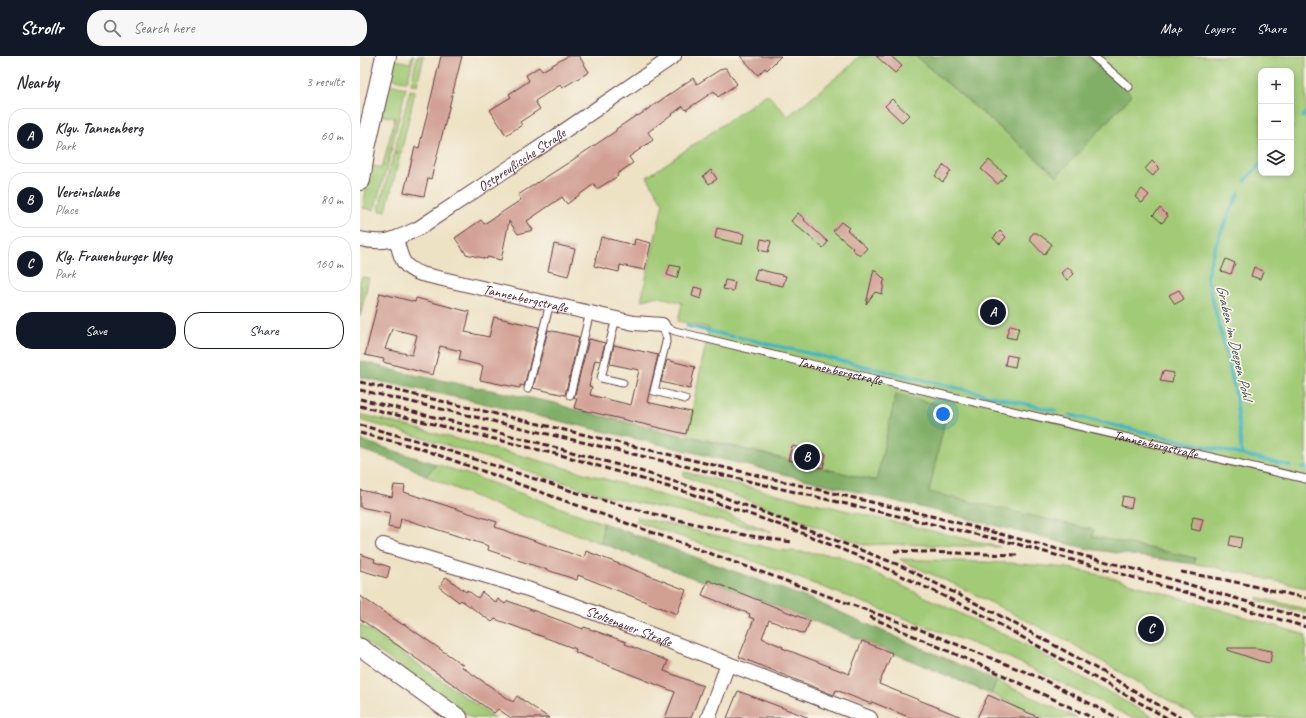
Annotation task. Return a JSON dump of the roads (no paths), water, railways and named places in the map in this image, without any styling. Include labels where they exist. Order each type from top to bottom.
[{"type":"main road","points":[[360,180],[365,148],[386,56]]},
{"type":"street","name":"Ostpreußische Straße","points":[[360,239],[383,242],[419,228],[674,56]]},
{"type":"street","name":"Tannenbergstraße","points":[[396,238],[403,262],[410,270],[421,274],[634,323],[662,325]]},
{"type":"street","name":"Stolzenauer Straße","points":[[383,545],[510,583],[870,718]]},
{"type":"street","points":[[360,647],[459,718]]},
{"type":"street","points":[[708,718],[728,664]]},
{"type":"lane","points":[[1093,56],[1129,87]]},
{"type":"lane","points":[[528,390],[550,303]]},
{"type":"lane","points":[[570,395],[590,312]]},
{"type":"lane","points":[[616,318],[601,378],[623,383]]},
{"type":"lane","points":[[662,325],[667,338],[654,391],[685,400]]},
{"type":"lane","name":"Tannenbergstraße","points":[[662,325],[674,330],[795,360],[1306,479]]},
{"type":"waterway","name":"Graben im Deepen Pohl","points":[[1303,117],[1306,113]]},
{"type":"waterway","name":"Graben im Deepen Pohl","points":[[1245,181],[1258,166]]},
{"type":"waterway","name":"Graben im Deepen Pohl","points":[[1239,193],[1224,224],[1212,255],[1207,277],[1235,390],[1242,455]]},
{"type":"waterway","points":[[687,326],[734,337]]},
{"type":"waterway","points":[[738,337],[1056,411]]},
{"type":"waterway","points":[[1070,415],[1290,466]]},
{"type":"waterway","points":[[1302,468],[1306,469]]},
{"type":"railway","points":[[360,382],[935,517],[1153,574],[1306,619]]},
{"type":"railway","points":[[360,390],[1017,544],[1306,627]]},
{"type":"railway","points":[[360,399],[532,441],[640,471],[718,495],[799,526],[899,565],[995,613],[1085,662],[1181,718]]},
{"type":"railway","points":[[360,406],[568,457],[689,493],[797,531],[877,564],[979,613],[1167,718]]},
{"type":"railway","points":[[360,425],[422,442],[587,496],[665,517],[745,535],[792,542]]},
{"type":"railway","points":[[360,433],[419,448],[916,628],[1038,677],[1118,718]]},
{"type":"railway","points":[[894,551],[1017,555]]},
{"type":"railway","points":[[1181,572],[1226,580],[1306,598]]},
{"type":"railway","points":[[870,617],[992,670],[1093,718]]},
{"type":"place","name":"Klgv. Tannenberg","points":[[993,312]]},
{"type":"place","name":"Vereinslaube","points":[[807,457]]},
{"type":"place","name":"Klg. Frauenburger Weg","points":[[1151,629]]}]
